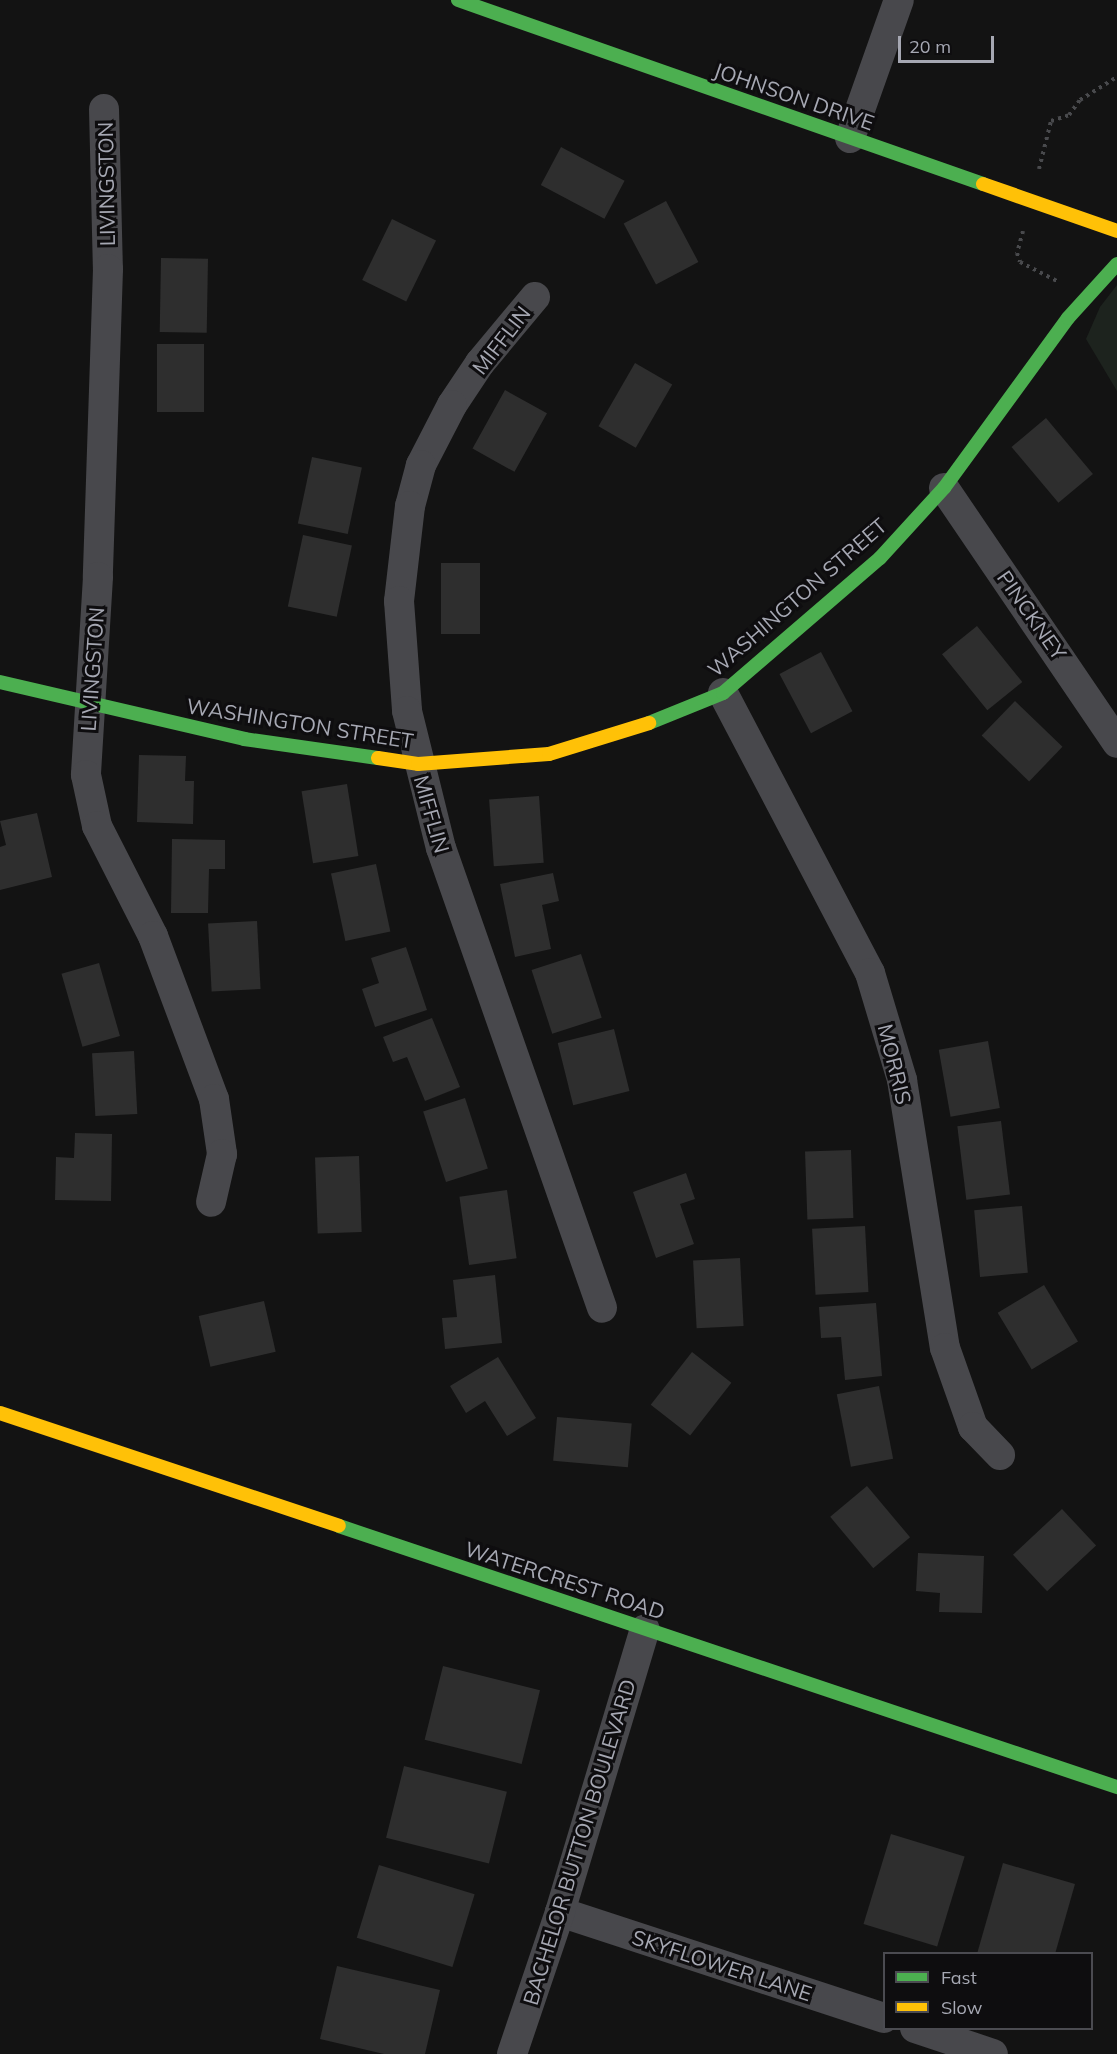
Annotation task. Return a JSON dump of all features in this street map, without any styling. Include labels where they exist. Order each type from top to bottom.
[{"type":"street","name":"JOHNSON DRIVE","points":[[458,0],[1117,231]]},
{"type":"street","points":[[850,138],[899,0]]},
{"type":"street","name":"LIVINGSTON","points":[[104,110],[108,281],[98,578],[86,775],[97,826],[153,936],[214,1099],[222,1154],[211,1202]]},
{"type":"street","name":"WASHINGTON STREET","points":[[0,682],[244,740],[418,764],[549,754],[621,734],[723,693],[880,558],[944,488],[1068,318],[1117,264]]},
{"type":"street","name":"MIFFLIN","points":[[535,297],[480,363],[452,405],[421,465],[410,506],[399,601],[407,711],[418,764],[441,848],[602,1308]]},
{"type":"street","name":"PINCKNEY","points":[[944,488],[1117,743]]},
{"type":"street","name":"MORRIS","points":[[723,693],[870,973],[902,1080],[945,1348],[973,1427],[1000,1455]]},
{"type":"street","name":"WATERCREST ROAD","points":[[0,1413],[1117,1788]]},
{"type":"street","name":"BACHELOR BUTTON BOULEVARD","points":[[512,2054],[560,1912],[645,1629]]},
{"type":"street","name":"SKYFLOWER LANE","points":[[560,1912],[883,2018]]},
{"type":"street","points":[[921,2030],[993,2054]]},
{"type":"shaded area","points":[[1117,285],[1117,391],[1086,339],[1100,307]]},
{"type":"building","points":[[561,147],[625,181],[604,219],[541,185]]},
{"type":"building","points":[[666,201],[698,262],[656,284],[624,224]]},
{"type":"building","points":[[392,219],[436,240],[406,302],[362,280]]},
{"type":"building","points":[[161,258],[208,259],[207,333],[160,332]]},
{"type":"building","points":[[157,344],[204,344],[204,412],[157,412]]},
{"type":"building","points":[[635,363],[672,384],[636,448],[598,426]]},
{"type":"building","points":[[505,390],[547,413],[514,472],[473,449]]},
{"type":"building","points":[[1046,418],[1093,474],[1058,503],[1012,447]]},
{"type":"building","points":[[312,457],[362,468],[348,534],[298,524]]},
{"type":"building","points":[[303,535],[352,545],[337,617],[288,606]]},
{"type":"building","points":[[441,563],[480,563],[480,634],[441,634]]},
{"type":"building","points":[[977,626],[1022,682],[987,710],[942,654]]},
{"type":"building","points":[[821,652],[852,711],[811,733],[780,674]]},
{"type":"building","points":[[1015,701],[1062,747],[1029,781],[982,736]]},
{"type":"building","points":[[139,755],[186,756],[185,781],[194,781],[193,824],[137,822]]},
{"type":"building","points":[[347,784],[358,856],[313,863],[302,791]]},
{"type":"building","points":[[539,796],[544,863],[494,866],[489,799]]},
{"type":"building","points":[[37,813],[52,877],[0,890],[0,847],[6,845],[0,821]]},
{"type":"building","points":[[172,839],[225,840],[225,869],[209,869],[208,913],[171,913]]},
{"type":"building","points":[[376,864],[390,931],[345,941],[331,874]]},
{"type":"building","points":[[553,873],[559,901],[542,905],[551,949],[515,957],[500,884]]},
{"type":"building","points":[[257,921],[261,989],[212,991],[208,924]]},
{"type":"building","points":[[406,947],[427,1010],[375,1027],[362,989],[379,983],[371,958]]},
{"type":"building","points":[[581,954],[602,1018],[552,1034],[532,970]]},
{"type":"building","points":[[99,963],[120,1036],[82,1047],[62,974]]},
{"type":"building","points":[[432,1018],[460,1087],[425,1101],[407,1057],[393,1062],[383,1037]]},
{"type":"building","points":[[614,1029],[629,1091],[573,1105],[558,1043]]},
{"type":"building","points":[[988,1041],[1000,1108],[951,1117],[939,1050]]},
{"type":"building","points":[[134,1051],[137,1114],[95,1116],[92,1053]]},
{"type":"building","points":[[465,1098],[488,1168],[446,1182],[423,1112]]},
{"type":"building","points":[[1001,1121],[1010,1194],[966,1200],[957,1126]]},
{"type":"building","points":[[75,1133],[112,1134],[111,1201],[55,1200],[56,1157],[74,1158]]},
{"type":"building","points":[[851,1150],[853,1218],[807,1220],[805,1152]]},
{"type":"building","points":[[359,1156],[362,1232],[318,1233],[315,1158]]},
{"type":"building","points":[[686,1173],[695,1199],[680,1204],[694,1244],[656,1258],[633,1192]]},
{"type":"building","points":[[507,1190],[517,1258],[469,1265],[459,1197]]},
{"type":"building","points":[[1022,1206],[1028,1273],[980,1277],[974,1210]]},
{"type":"building","points":[[865,1226],[868,1292],[816,1295],[812,1229]]},
{"type":"building","points":[[740,1258],[744,1326],[697,1328],[693,1260]]},
{"type":"building","points":[[495,1275],[502,1343],[445,1349],[442,1318],[457,1317],[453,1280]]},
{"type":"building","points":[[1044,1285],[1078,1342],[1032,1369],[998,1313]]},
{"type":"building","points":[[264,1301],[276,1352],[210,1367],[199,1316]]},
{"type":"building","points":[[876,1303],[882,1376],[845,1380],[841,1337],[821,1338],[819,1307]]},
{"type":"building","points":[[692,1352],[731,1383],[690,1436],[651,1405]]},
{"type":"building","points":[[498,1357],[536,1418],[507,1436],[485,1401],[466,1413],[450,1386]]},
{"type":"building","points":[[879,1386],[893,1459],[851,1467],[837,1394]]},
{"type":"building","points":[[557,1417],[632,1424],[628,1467],[553,1461]]},
{"type":"building","points":[[867,1486],[910,1537],[873,1568],[830,1517]]},
{"type":"building","points":[[1062,1509],[1096,1546],[1047,1591],[1013,1555]]},
{"type":"building","points":[[918,1553],[984,1556],[982,1613],[939,1612],[940,1593],[916,1591]]},
{"type":"building","points":[[443,1666],[540,1690],[522,1764],[425,1740]]},
{"type":"building","points":[[404,1766],[507,1792],[489,1863],[386,1838]]},
{"type":"building","points":[[891,1834],[965,1857],[937,1946],[864,1924]]},
{"type":"building","points":[[1003,1863],[1075,1884],[1056,1952],[978,1952]]},
{"type":"building","points":[[379,1865],[475,1894],[452,1967],[357,1938]]},
{"type":"building","points":[[337,1966],[440,1990],[425,2054],[384,2054],[320,2039]]},
{"type":"traffic: fast","points":[[458,0],[983,184]]},
{"type":"traffic: fast","points":[[649,723],[723,693],[880,558],[944,488],[1068,318],[1117,264]]},
{"type":"traffic: fast","points":[[0,682],[244,739],[378,758]]},
{"type":"traffic: fast","points":[[339,1526],[1117,1787]]},
{"type":"traffic: slow","points":[[983,184],[1117,231]]},
{"type":"traffic: slow","points":[[378,758],[418,764],[549,754],[649,723]]},
{"type":"traffic: slow","points":[[0,1413],[339,1526]]}]
